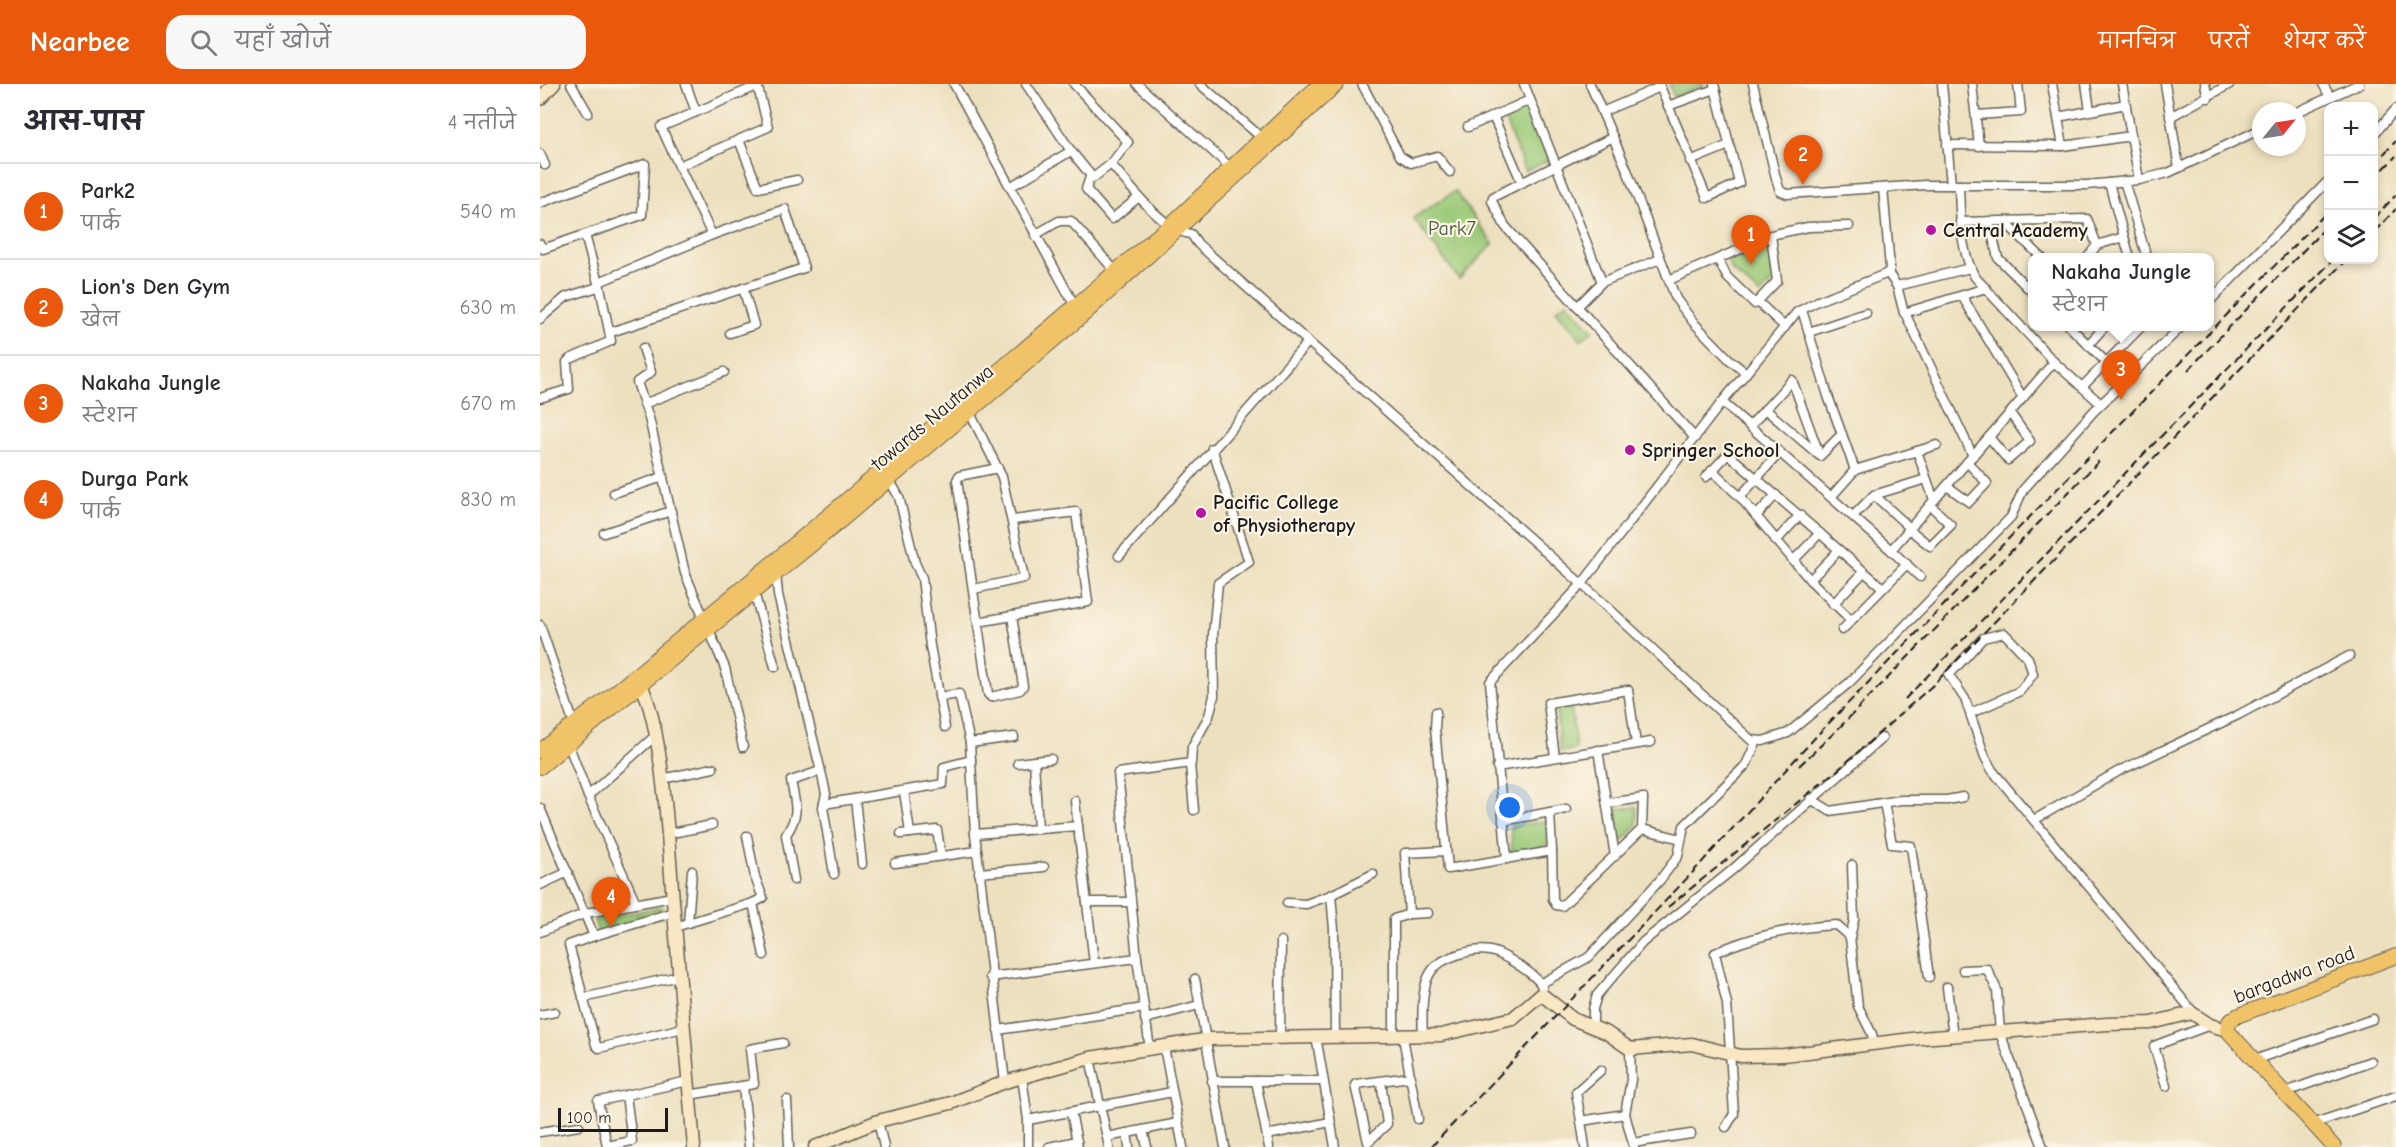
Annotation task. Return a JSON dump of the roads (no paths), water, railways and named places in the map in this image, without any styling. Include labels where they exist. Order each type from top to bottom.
[{"type":"main road","points":[[1177,229],[1229,166],[1320,84]]},
{"type":"main road","name":"towards Nautanwa","points":[[540,767],[574,742],[639,680],[706,623],[754,592],[969,411],[1118,275],[1177,229],[1337,84]]},
{"type":"main road","points":[[706,623],[1078,311]]},
{"type":"main road","points":[[540,751],[574,723],[639,680]]},
{"type":"main road","name":"bargadwa road","points":[[2334,1147],[2227,1030],[2229,1022],[2237,1016],[2396,956]]},
{"type":"street","points":[[540,99],[554,84]]},
{"type":"street","points":[[571,84],[588,113]]},
{"type":"street","points":[[686,84],[696,112]]},
{"type":"street","points":[[954,84],[1078,311]]},
{"type":"street","points":[[1026,84],[1090,177]]},
{"type":"street","points":[[1074,84],[1126,140],[1128,145],[1111,164],[1095,177],[1090,177]]},
{"type":"street","points":[[1137,84],[1229,166]]},
{"type":"street","points":[[1200,84],[1262,138]]},
{"type":"street","points":[[1362,84],[1400,156],[1411,163],[1435,156],[1450,172]]},
{"type":"street","points":[[1524,84],[1602,282]]},
{"type":"street","points":[[1590,84],[1682,310],[1730,360],[1746,373]]},
{"type":"street","points":[[1753,84],[1780,191],[1787,194],[1955,185],[2087,185],[2139,180],[2179,168],[2252,133]]},
{"type":"street","points":[[1941,84],[1947,145],[1970,267],[1986,288],[2054,362],[2101,404]]},
{"type":"street","points":[[1972,84],[1979,146]]},
{"type":"street","points":[[1976,115],[2021,112],[2018,84]]},
{"type":"street","points":[[2052,84],[2063,146]]},
{"type":"street","points":[[2086,84],[2090,110]]},
{"type":"street","points":[[2122,84],[2139,180]]},
{"type":"street","points":[[2165,84],[2179,168]]},
{"type":"street","points":[[2205,84],[2208,98]]},
{"type":"street","points":[[2170,117],[2230,84]]},
{"type":"street","points":[[2323,84],[2330,97]]},
{"type":"street","points":[[2306,108],[2359,84]]},
{"type":"street","points":[[679,166],[768,127],[757,85],[661,127],[679,166],[712,236]]},
{"type":"street","points":[[1602,112],[1660,86],[1668,106],[1690,161],[1705,198],[1738,185],[1714,86],[1668,106]]},
{"type":"street","points":[[1468,127],[1530,100]]},
{"type":"street","points":[[2058,117],[2126,104]]},
{"type":"street","points":[[2378,129],[2396,109]]},
{"type":"street","points":[[1494,116],[1522,183]]},
{"type":"street","points":[[1947,145],[2063,146],[2132,136]]},
{"type":"street","points":[[1613,137],[1493,197],[1492,201],[1505,226],[1695,438]]},
{"type":"street","points":[[739,140],[758,188],[797,180]]},
{"type":"street","points":[[1690,161],[1730,145]]},
{"type":"street","points":[[1010,188],[1071,151]]},
{"type":"street","points":[[540,154],[545,165]]},
{"type":"street","points":[[540,203],[645,164],[642,215],[543,249],[540,244]]},
{"type":"street","points":[[1111,164],[1139,197],[1177,229],[1191,234],[1198,244],[1582,584],[1751,740],[1757,741],[1788,733],[1870,663],[2011,517],[2023,490],[2101,404],[2178,331]]},
{"type":"street","points":[[1090,177],[1086,189],[1112,219],[1139,197]]},
{"type":"street","points":[[2124,181],[2146,253]]},
{"type":"street","points":[[2109,183],[2129,253]]},
{"type":"street","points":[[2214,297],[2324,185]]},
{"type":"street","points":[[1507,859],[1490,682],[1582,584],[1722,402],[1785,327],[1802,310],[1818,301],[1888,273],[1890,268],[1883,188]]},
{"type":"street","points":[[540,319],[566,297],[756,218],[785,209],[788,211],[804,268],[611,333]]},
{"type":"street","points":[[1960,222],[2087,219],[2097,245]]},
{"type":"street","points":[[1035,234],[1059,221],[1071,221],[1118,275]]},
{"type":"street","points":[[1989,221],[1993,247],[1998,258],[2028,288]]},
{"type":"street","points":[[2004,221],[2037,253]]},
{"type":"street","points":[[1669,280],[1771,235],[1808,227],[1849,226]]},
{"type":"street","points":[[540,398],[569,388],[567,362],[611,341],[611,333],[585,235]]},
{"type":"street","points":[[1718,259],[1727,277],[1753,303],[1758,302],[1777,281],[1771,235]]},
{"type":"street","points":[[2091,253],[2097,245],[2124,237]]},
{"type":"street","points":[[1577,307],[1602,282],[1660,259]]},
{"type":"street","points":[[1897,286],[1970,267]]},
{"type":"street","points":[[1888,273],[1897,286],[1905,313],[1970,459],[1987,483],[1967,502],[1947,486]]},
{"type":"street","points":[[730,333],[754,325],[743,288]]},
{"type":"street","points":[[1905,313],[1986,288]]},
{"type":"street","points":[[1962,296],[2023,398]]},
{"type":"street","points":[[1758,302],[1785,327]]},
{"type":"street","points":[[1802,310],[1855,470]]},
{"type":"street","points":[[1809,332],[1866,313]]},
{"type":"street","points":[[2073,331],[2106,362]]},
{"type":"street","points":[[2088,345],[2101,331]]},
{"type":"street","points":[[2082,387],[2138,331]]},
{"type":"street","points":[[1119,556],[1308,342]]},
{"type":"street","points":[[643,348],[651,372],[637,381],[663,477],[675,536],[685,573],[730,682],[743,747]]},
{"type":"street","points":[[1891,550],[2054,362]]},
{"type":"street","points":[[644,404],[724,372]]},
{"type":"street","points":[[1750,426],[1792,380],[1817,448],[1816,453]]},
{"type":"street","points":[[1722,402],[1920,577]]},
{"type":"street","points":[[1765,409],[1816,453],[1822,455],[1842,434]]},
{"type":"street","points":[[969,411],[998,468],[1013,520],[1023,580],[974,589]]},
{"type":"street","points":[[1989,437],[2008,460],[2030,441],[2031,438],[2010,412]]},
{"type":"street","points":[[1831,497],[1855,470],[1937,445]]},
{"type":"street","points":[[1194,810],[1190,764],[1192,747],[1209,716],[1214,696],[1214,635],[1218,583],[1246,566],[1249,558],[1212,448]]},
{"type":"street","points":[[1740,497],[1780,452]]},
{"type":"street","points":[[1874,495],[1930,546],[1951,525],[1932,503],[1917,452]]},
{"type":"street","points":[[1706,477],[1727,454],[1757,477],[1883,588]]},
{"type":"street","points":[[998,468],[959,476],[957,480],[988,694],[991,697],[1020,690],[1023,686],[1012,616]]},
{"type":"street","points":[[1712,470],[1740,497],[1810,580],[1851,620]]},
{"type":"street","points":[[614,493],[663,477]]},
{"type":"street","points":[[889,479],[899,497],[915,563],[922,578],[945,727]]},
{"type":"street","points":[[1852,516],[1874,495],[1926,479]]},
{"type":"street","points":[[1756,516],[1776,495]]},
{"type":"street","points":[[604,533],[671,511]]},
{"type":"street","points":[[978,622],[1088,602],[1076,512],[1013,520]]},
{"type":"street","points":[[1776,541],[1800,515]]},
{"type":"street","points":[[1793,561],[1820,533]]},
{"type":"street","points":[[1810,580],[1839,549]]},
{"type":"street","points":[[1842,630],[1907,564]]},
{"type":"street","points":[[1833,604],[1864,572]]},
{"type":"street","points":[[776,573],[778,595],[826,794],[824,804],[834,874]]},
{"type":"street","points":[[754,592],[775,667]]},
{"type":"street","points":[[540,625],[574,723],[574,742],[588,796],[636,903]]},
{"type":"street","points":[[1971,713],[2020,691],[2033,674],[2028,658],[2004,633],[1983,638],[1950,674],[1971,713],[1988,764],[2194,1013],[2210,1025],[2227,1030]]},
{"type":"street","points":[[2034,820],[2119,771],[2238,715],[2349,656]]},
{"type":"street","points":[[639,680],[655,736],[662,778],[694,1147]]},
{"type":"street","points":[[1555,757],[1548,703],[1628,690],[1636,744]]},
{"type":"street","points":[[939,697],[959,694],[970,743],[979,873],[990,977],[1005,1082]]},
{"type":"street","points":[[1436,712],[1435,728],[1449,869],[1552,851]]},
{"type":"street","points":[[588,796],[655,736]]},
{"type":"street","points":[[970,743],[1014,737]]},
{"type":"street","points":[[1593,1026],[1593,1009],[1597,995],[1643,942],[1731,871],[1882,738]]},
{"type":"street","points":[[815,1147],[832,1143],[879,1121],[951,1103],[1005,1082],[1090,1058],[1204,1040],[1441,1035],[1513,1018],[1541,989],[1589,957],[1670,868],[1678,856],[1687,822],[1746,765],[1757,741]]},
{"type":"street","points":[[1497,767],[1651,742]]},
{"type":"street","points":[[1598,750],[1615,856]]},
{"type":"street","points":[[1018,763],[1051,759]]},
{"type":"street","points":[[824,804],[943,784],[944,767],[971,760]]},
{"type":"street","points":[[1034,761],[1038,829]]},
{"type":"street","points":[[1150,1049],[1130,902],[1118,773],[1190,764]]},
{"type":"street","points":[[662,778],[712,768]]},
{"type":"street","points":[[794,880],[786,835],[795,825],[796,815],[791,781],[793,778],[820,771]]},
{"type":"street","points":[[904,791],[906,834],[938,831],[941,856]]},
{"type":"street","points":[[1811,799],[1830,811],[1884,802],[1963,797]]},
{"type":"street","points":[[1550,812],[1553,899],[1556,905],[1562,906],[1642,829],[1643,798],[1608,803]]},
{"type":"street","points":[[855,799],[862,864]]},
{"type":"street","points":[[1075,801],[1094,963]]},
{"type":"street","points":[[1884,802],[1892,844],[1911,846],[1929,977]]},
{"type":"street","points":[[540,808],[594,936]]},
{"type":"street","points":[[1503,821],[1566,809]]},
{"type":"street","points":[[667,834],[712,825]]},
{"type":"street","points":[[975,834],[1078,826]]},
{"type":"street","points":[[1642,829],[1681,839]]},
{"type":"street","points":[[675,927],[763,898],[755,877],[747,836]]},
{"type":"street","points":[[1409,914],[1405,853],[1446,851]]},
{"type":"street","points":[[895,863],[977,852]]},
{"type":"street","points":[[1852,865],[1854,920],[1850,937],[1858,1006],[1870,1028],[1874,1044]]},
{"type":"street","points":[[979,873],[1044,867]]},
{"type":"street","points":[[688,923],[692,871]]},
{"type":"street","points":[[540,885],[568,872]]},
{"type":"street","points":[[1287,903],[1306,904],[1331,895],[1373,874]]},
{"type":"street","points":[[1331,895],[1334,930],[1335,1037]]},
{"type":"street","points":[[540,932],[586,913],[672,897]]},
{"type":"street","points":[[1087,902],[1130,902]]},
{"type":"street","points":[[753,903],[764,955]]},
{"type":"street","points":[[674,912],[569,945],[596,1046],[600,1048],[683,1029]]},
{"type":"street","points":[[1418,1119],[1411,1077],[1399,1037],[1394,919],[1409,914],[1428,913]]},
{"type":"street","points":[[1726,1127],[1734,1114],[1728,1052],[1727,1004],[1715,953],[1734,944],[1816,926],[1838,926],[1850,937]]},
{"type":"street","points":[[1280,1037],[1281,941]]},
{"type":"street","points":[[1423,1036],[1426,982],[1431,970],[1446,959],[1491,951],[1536,976],[1541,989],[1573,1020],[1593,1026],[1630,1049],[1692,1044],[1764,1057],[1953,1037],[2107,1024],[2151,1023],[2194,1013]]},
{"type":"street","points":[[990,977],[1137,958]]},
{"type":"street","points":[[1963,970],[1987,969],[1997,990],[2000,1033],[2043,1147]]},
{"type":"street","points":[[583,998],[679,976]]},
{"type":"street","points":[[1195,979],[1204,1040],[1225,1147]]},
{"type":"street","points":[[1947,987],[1953,1037]]},
{"type":"street","points":[[1145,1019],[1199,1005]]},
{"type":"street","points":[[998,1030],[1144,1008]]},
{"type":"street","points":[[540,1015],[555,1012]]},
{"type":"street","points":[[2254,1060],[2373,1019]]},
{"type":"street","points":[[2166,1086],[2154,1046],[2210,1025]]},
{"type":"street","points":[[1316,1036],[1335,1147]]},
{"type":"street","points":[[689,1095],[754,1083],[750,1049],[783,1043]]},
{"type":"street","points":[[1164,1047],[1183,1147]]},
{"type":"street","points":[[1630,1049],[1631,1080],[1625,1114],[1634,1145],[1690,1134]]},
{"type":"street","points":[[1090,1058],[1109,1147]]},
{"type":"street","points":[[2283,1093],[2371,1061]]},
{"type":"street","points":[[1585,1147],[1576,1092],[1601,1070]]},
{"type":"street","points":[[1022,1077],[1028,1120],[1028,1147]]},
{"type":"street","points":[[1381,1081],[1387,1124],[1368,1142],[1355,1086],[1381,1081],[1411,1077]]},
{"type":"street","points":[[626,1095],[632,1141],[607,1146],[598,1102],[626,1095],[688,1081]]},
{"type":"street","points":[[1212,1081],[1323,1081]]},
{"type":"street","points":[[1256,1081],[1269,1147]]},
{"type":"street","points":[[743,1086],[749,1147]]},
{"type":"street","points":[[1028,1120],[1172,1092]]},
{"type":"street","points":[[2312,1124],[2396,1096]]},
{"type":"street","points":[[787,1100],[789,1147]]},
{"type":"street","points":[[1049,1147],[1077,1144],[1071,1112]]},
{"type":"street","points":[[1581,1121],[1625,1114]]},
{"type":"street","points":[[879,1121],[884,1147]]},
{"type":"street","points":[[1267,1135],[1330,1122]]},
{"type":"street","points":[[1107,1137],[1178,1123]]},
{"type":"street","points":[[540,1132],[579,1126]]},
{"type":"street","points":[[1143,1130],[1147,1147]]},
{"type":"street","points":[[1126,1133],[1129,1147]]},
{"type":"railway","points":[[2378,160],[2396,141]]},
{"type":"railway","points":[[2378,175],[2396,156]]},
{"type":"railway","points":[[2378,214],[2396,195]]},
{"type":"railway","points":[[2378,228],[2396,209]]},
{"type":"railway","points":[[2214,328],[2324,215]]},
{"type":"railway","points":[[2188,370],[2324,229]]},
{"type":"railway","points":[[1905,699],[2329,264]]},
{"type":"railway","points":[[1668,907],[1839,769],[1933,685],[2342,264]]},
{"type":"railway","points":[[1431,1147],[1693,872],[1822,730],[2211,331]]},
{"type":"railway","points":[[1799,766],[1838,729],[2102,458]]},
{"type":"place","name":"Lion's Den Gym","points":[[1803,185]]},
{"type":"place","name":"Central Academy","points":[[1931,230]]},
{"type":"place","name":"Park2","points":[[1751,265]]},
{"type":"place","name":"Nakaha Jungle","points":[[2121,400]]},
{"type":"place","name":"Springer School","points":[[1630,450]]},
{"type":"place","name":"Pacific College of Physiotherapy","points":[[1201,513]]},
{"type":"place","name":"Durga Park","points":[[611,927]]},
{"type":"park label","name":"Park7","points":[[1452,228]]}]
